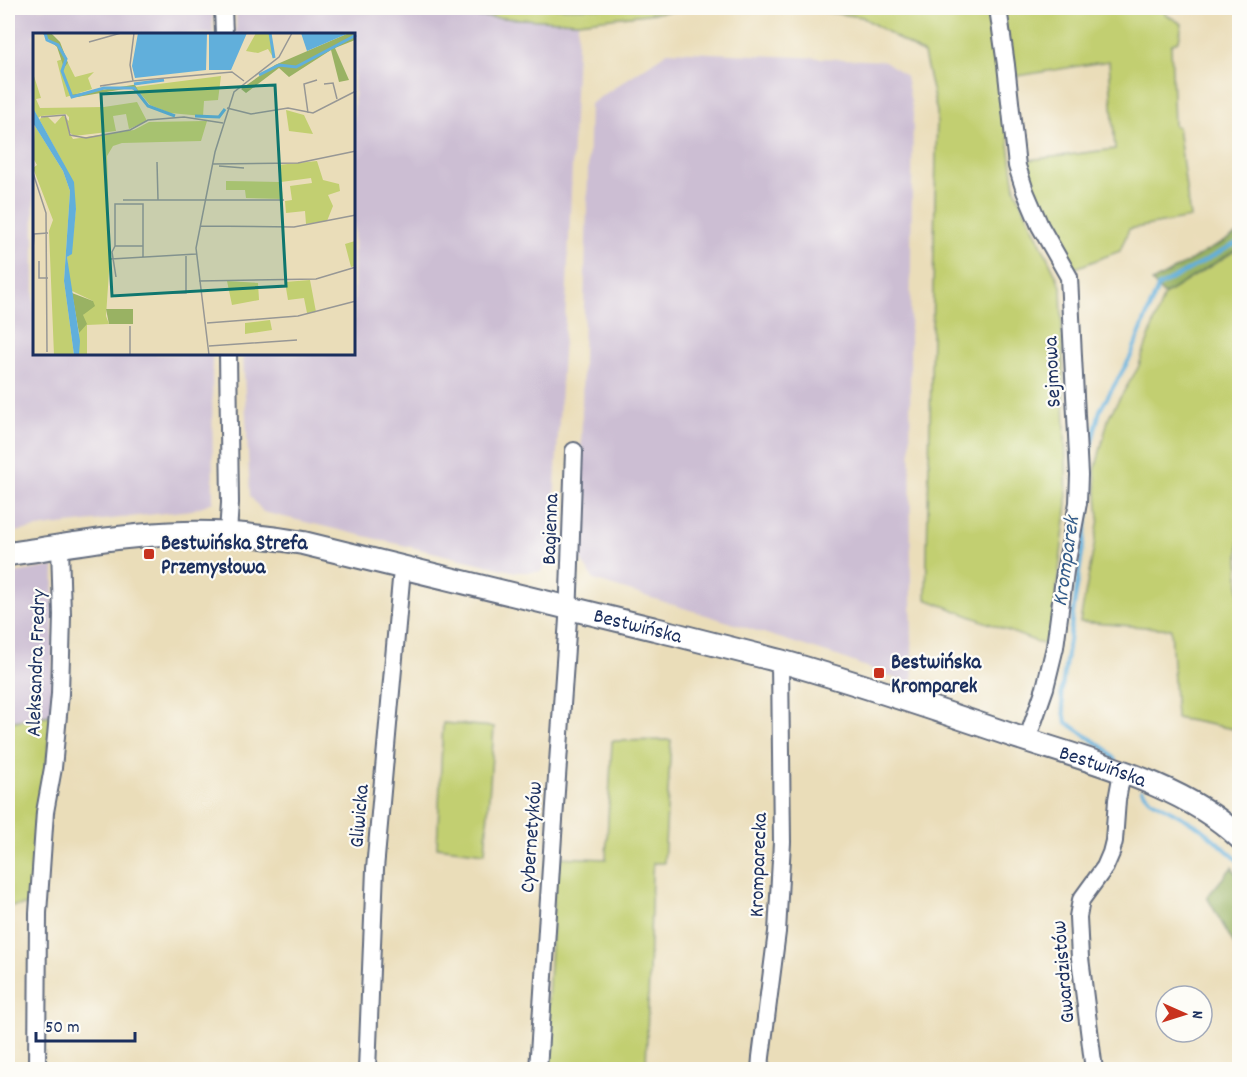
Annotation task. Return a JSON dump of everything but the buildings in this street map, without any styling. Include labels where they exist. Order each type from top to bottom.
[{"type":"street","points":[[223,8],[224,33]]},
{"type":"street","name":"Sejmowa","points":[[998,8],[1017,166],[1040,225],[1069,277],[1079,475],[1078,503],[1065,571],[1055,647],[1045,688],[1027,740]]},
{"type":"street","points":[[228,356],[230,503],[228,533]]},
{"type":"street","name":"Bagienna","points":[[568,607],[574,451]]},
{"type":"street","name":"Bestwińska","points":[[8,554],[132,536],[185,532],[265,536],[303,543],[568,607],[780,662],[947,713],[1151,783],[1215,817],[1239,838]]},
{"type":"street","name":"Aleksandra Fredry","points":[[37,1070],[38,913],[45,812],[53,768],[60,694],[62,615],[60,546]]},
{"type":"street","name":"Gliwicka","points":[[367,1070],[375,869],[404,567]]},
{"type":"street","name":"Cybernetyków","points":[[538,1070],[568,607]]},
{"type":"street","name":"Kromparecka","points":[[760,1070],[777,932],[782,842],[780,662]]},
{"type":"street","name":"Gwardzistów","points":[[1094,1070],[1080,958],[1078,917],[1081,900],[1105,867],[1111,853],[1122,772]]},
{"type":"shaded area","points":[[8,8],[213,8],[213,33],[33,33],[33,356],[212,356],[213,502],[192,510],[8,533]]},
{"type":"shaded area","points":[[236,8],[313,8],[578,22],[567,287],[551,553],[541,572],[516,572],[263,512],[250,496],[243,356],[356,356],[356,33],[236,33]]},
{"type":"shaded area","points":[[669,51],[885,61],[906,76],[913,113],[910,337],[913,685],[840,657],[594,580],[579,557],[590,104]]},
{"type":"shaded area","points":[[54,566],[52,715],[8,722],[8,574]]},
{"type":"green space","points":[[313,8],[697,8],[578,22]]},
{"type":"green space","points":[[799,8],[991,8],[1015,189],[1061,286],[1067,504],[1050,647],[926,599],[937,112],[924,54],[862,17]]},
{"type":"green space","points":[[1002,8],[1165,8],[1165,14],[1182,24],[1179,40],[1171,45],[1174,125],[1178,127],[1190,218],[1129,229],[1120,251],[1068,271],[1020,161],[1115,149],[1109,61],[1012,77]]},
{"type":"green space","points":[[1239,233],[1239,248],[1164,295],[1152,282]]},
{"type":"green space","points":[[1239,248],[1239,730],[1176,718],[1171,629],[1080,622],[1099,519],[1095,471],[1109,416],[1138,368],[1164,295]]},
{"type":"green space","points":[[52,715],[32,905],[8,906],[8,722]]},
{"type":"green space","points":[[443,723],[494,727],[485,853],[437,847]]},
{"type":"green space","points":[[671,740],[664,863],[653,863],[652,875],[646,1069],[544,1070],[556,857],[606,859],[612,741]]},
{"type":"green space","points":[[1232,867],[1239,879],[1239,953],[1207,897]]},
{"type":"waterway","name":"Kromparek","points":[[1086,466],[1100,410],[1130,358],[1158,287],[1240,241]]},
{"type":"waterway","name":"Kromparek","points":[[1086,485],[1088,513],[1061,694],[1066,722],[1106,749],[1115,760]]},
{"type":"waterway","name":"Kromparek","points":[[1142,790],[1150,799],[1201,828],[1240,862]]},
{"type":"place","name":"Bestwińska Strefa Przemysłowa","points":[[149,554]]},
{"type":"place","name":"Bestwińska Kromparek","points":[[879,673]]}]
